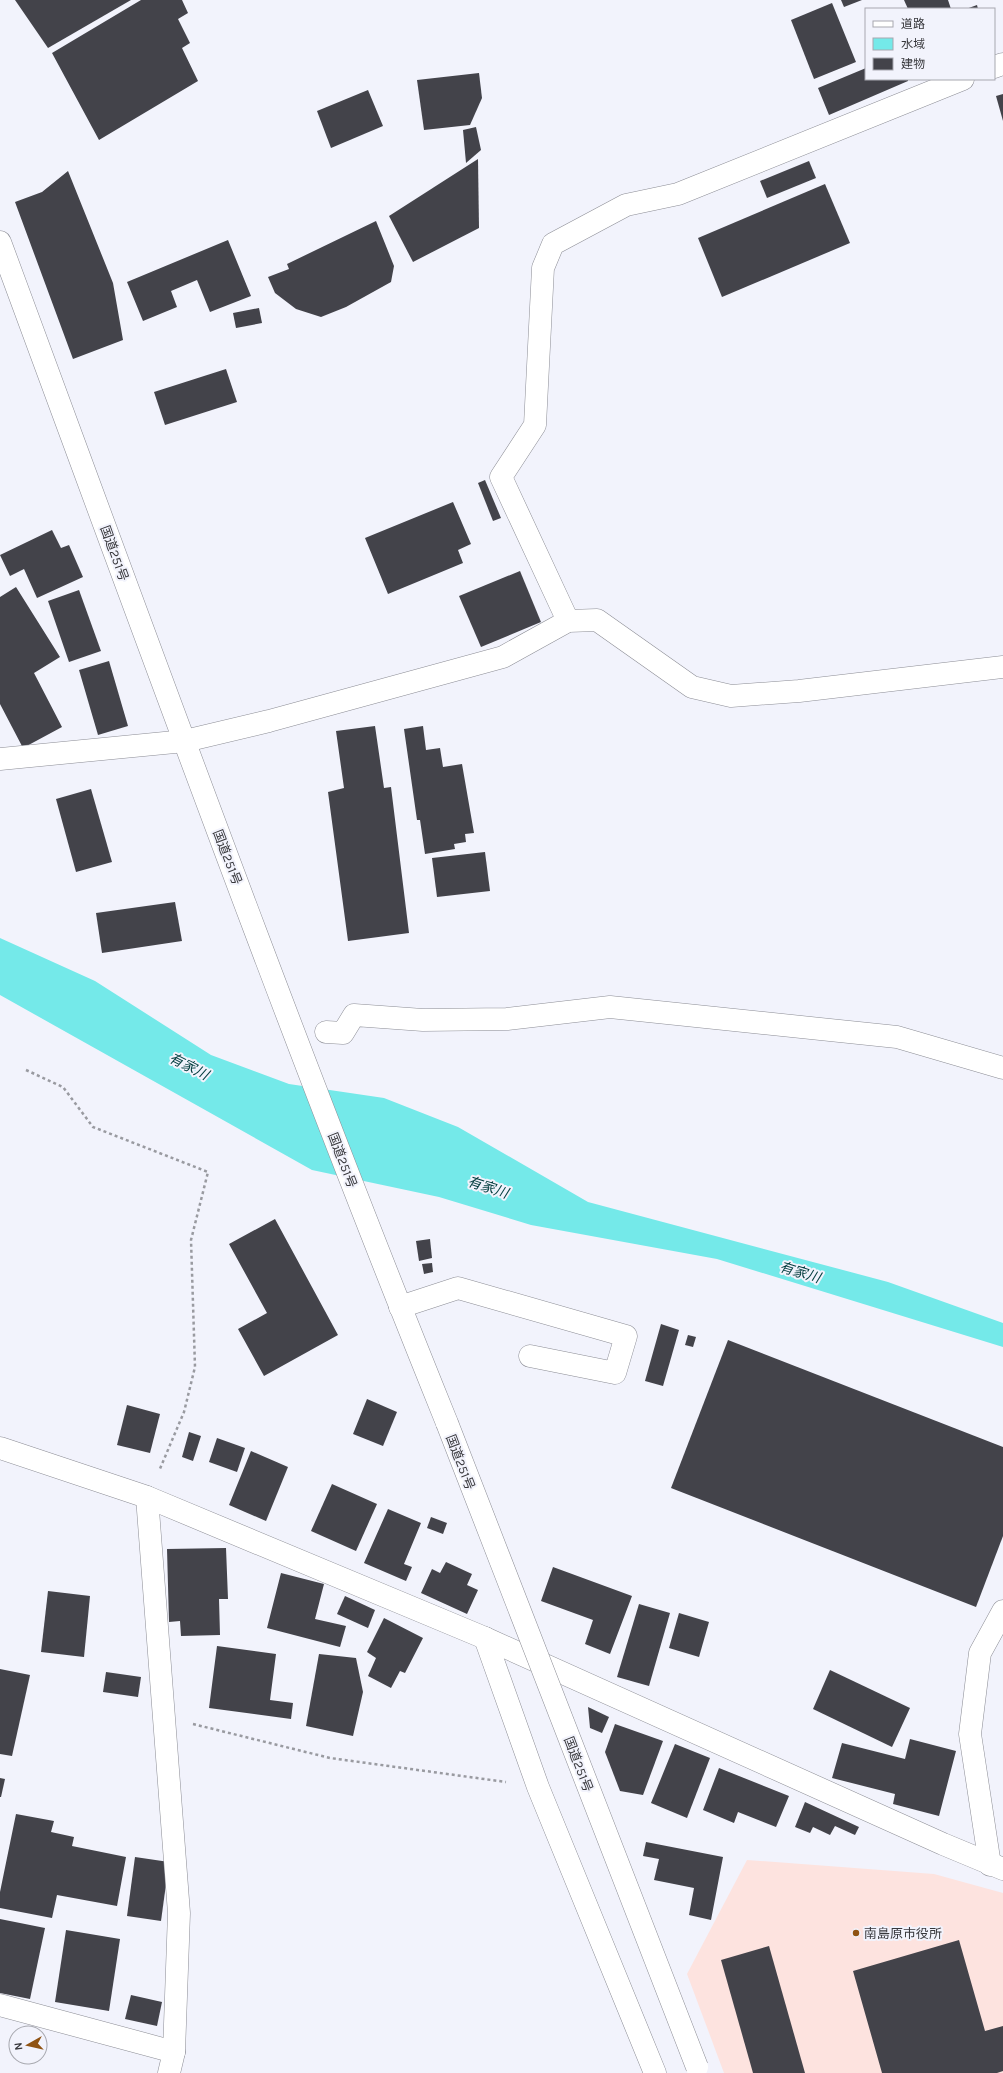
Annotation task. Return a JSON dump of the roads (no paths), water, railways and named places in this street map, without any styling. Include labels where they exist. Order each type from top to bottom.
[{"type":"main road","points":[[568,621],[500,477],[535,425],[543,268],[553,244],[626,205],[678,194],[961,80]]},
{"type":"main road","name":"国道251号","points":[[0,242],[185,741],[369,1230],[447,1423],[698,2070]]},
{"type":"main road","points":[[0,759],[185,741],[269,721],[503,657],[568,621],[597,620],[692,688],[731,696],[799,691],[1003,667]]},
{"type":"main road","points":[[326,1032],[343,1033],[354,1015],[423,1020],[506,1019],[610,1007],[897,1036],[1003,1068]]},
{"type":"main road","points":[[400,1307],[458,1288],[626,1336],[615,1373],[530,1356]]},
{"type":"main road","points":[[0,1448],[148,1497],[485,1638],[997,1867]]},
{"type":"main road","points":[[148,1497],[163,1716],[179,1913],[174,2052],[170,2073]]},
{"type":"main road","points":[[997,1867],[970,1734],[980,1653],[1003,1611]]},
{"type":"main road","points":[[485,1638],[538,1787],[655,2073]]},
{"type":"main road","points":[[0,2005],[174,2052]]},
{"type":"water","name":"有家川","points":[[0,938],[95,981],[211,1055],[289,1084],[384,1098],[458,1127],[588,1202],[888,1282],[1003,1323],[1003,1347],[717,1259],[531,1225],[439,1197],[312,1170],[0,995]]},
{"type":"place","name":"南島原市役所","points":[[856,1933]]}]
